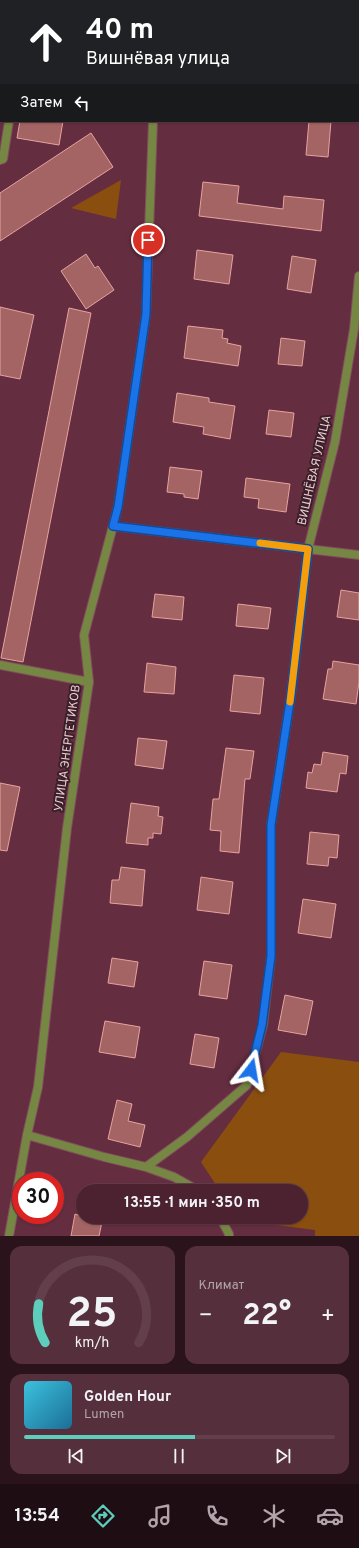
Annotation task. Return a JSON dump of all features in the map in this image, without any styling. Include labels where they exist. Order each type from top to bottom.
[{"type":"street","points":[[0,160],[2,159],[9,122]]},
{"type":"street","name":"УЛИЦА ЭНЕРГЕТИКОВ","points":[[10,1236],[27,1135],[38,1087],[67,828],[89,682],[84,635],[118,507],[146,314],[153,122]]},
{"type":"street","name":"ВИШНЁВАЯ УЛИЦА","points":[[146,1167],[187,1137],[247,1085],[262,1025],[271,956],[271,825],[291,695],[308,549],[335,442],[354,329],[359,276]]},
{"type":"street","points":[[113,526],[359,555]]},
{"type":"street","points":[[0,665],[89,682]]},
{"type":"street","points":[[27,1135],[104,1157],[146,1167],[174,1177],[186,1184]]},
{"type":"street","points":[[224,1224],[229,1236]]},
{"type":"shaded area","points":[[121,180],[116,219],[71,208]]},
{"type":"shaded area","points":[[281,1052],[359,1062],[359,1236],[315,1236],[315,1230],[269,1224],[308,1224],[308,1184],[215,1184],[201,1162]]},
{"type":"building","points":[[20,122],[63,122],[59,145],[17,138]]},
{"type":"building","points":[[309,122],[331,122],[328,157],[306,155]]},
{"type":"building","points":[[91,133],[113,167],[0,241],[0,193]]},
{"type":"building","points":[[203,182],[239,186],[237,203],[283,209],[284,196],[324,200],[321,231],[199,216]]},
{"type":"building","points":[[197,250],[233,255],[229,284],[194,279]]},
{"type":"building","points":[[86,254],[95,268],[98,266],[114,290],[86,309],[61,271]]},
{"type":"building","points":[[292,256],[316,260],[311,293],[287,289]]},
{"type":"building","points":[[0,307],[34,315],[20,379],[0,375]]},
{"type":"building","points":[[69,308],[91,313],[23,662],[1,658]]},
{"type":"building","points":[[188,326],[223,330],[222,338],[228,339],[227,343],[241,346],[238,366],[184,358]]},
{"type":"building","points":[[281,338],[305,341],[302,366],[278,364]]},
{"type":"building","points":[[177,393],[209,398],[209,402],[235,406],[230,439],[203,434],[204,427],[173,422]]},
{"type":"building","points":[[269,410],[294,413],[291,437],[266,434]]},
{"type":"building","points":[[170,467],[202,471],[198,499],[184,497],[184,494],[167,492]]},
{"type":"building","points":[[246,478],[290,484],[286,512],[258,508],[259,499],[244,497]]},
{"type":"building","points":[[341,590],[359,593],[359,620],[337,617]]},
{"type":"building","points":[[155,594],[184,597],[182,620],[152,617]]},
{"type":"building","points":[[238,604],[271,608],[268,629],[236,626]]},
{"type":"building","points":[[333,661],[359,665],[359,682],[356,704],[323,699],[328,669],[332,669]]},
{"type":"building","points":[[147,663],[176,667],[174,694],[144,692]]},
{"type":"building","points":[[234,675],[264,678],[260,714],[230,711]]},
{"type":"building","points":[[138,738],[167,741],[163,769],[135,765]]},
{"type":"building","points":[[226,748],[254,751],[250,779],[245,779],[239,853],[220,851],[221,831],[210,830],[213,799],[219,799]]},
{"type":"building","points":[[323,752],[348,756],[346,774],[340,773],[337,792],[306,788],[308,772],[312,773],[314,764],[321,765]]},
{"type":"building","points":[[0,783],[20,787],[7,851],[0,850]]},
{"type":"building","points":[[131,803],[159,807],[158,816],[163,817],[161,834],[153,833],[153,838],[148,838],[148,845],[126,843]]},
{"type":"building","points":[[310,832],[339,835],[337,858],[329,857],[328,866],[307,864]]},
{"type":"building","points":[[121,867],[145,870],[142,906],[110,903],[112,880],[119,880]]},
{"type":"building","points":[[201,877],[233,882],[229,914],[197,910]]},
{"type":"building","points":[[303,899],[336,904],[331,938],[298,933]]},
{"type":"building","points":[[112,958],[138,962],[134,987],[108,983]]},
{"type":"building","points":[[204,961],[232,965],[227,999],[199,995]]},
{"type":"building","points":[[285,995],[313,1001],[306,1035],[278,1030]]},
{"type":"building","points":[[105,1021],[140,1027],[135,1058],[99,1052]]},
{"type":"building","points":[[195,1034],[219,1038],[214,1068],[190,1064]]},
{"type":"building","points":[[117,1100],[132,1104],[128,1121],[145,1125],[140,1147],[108,1139]]},
{"type":"building","points":[[75,1214],[76,1224],[102,1224],[99,1236],[71,1236]]},
{"type":"slow traffic","points":[[260,543],[308,549],[299,614],[290,702]]},
{"type":"route","points":[[148,240],[146,314],[118,507],[113,526],[308,549],[299,614],[291,695],[271,825],[271,956],[262,1025],[251,1070]]}]
